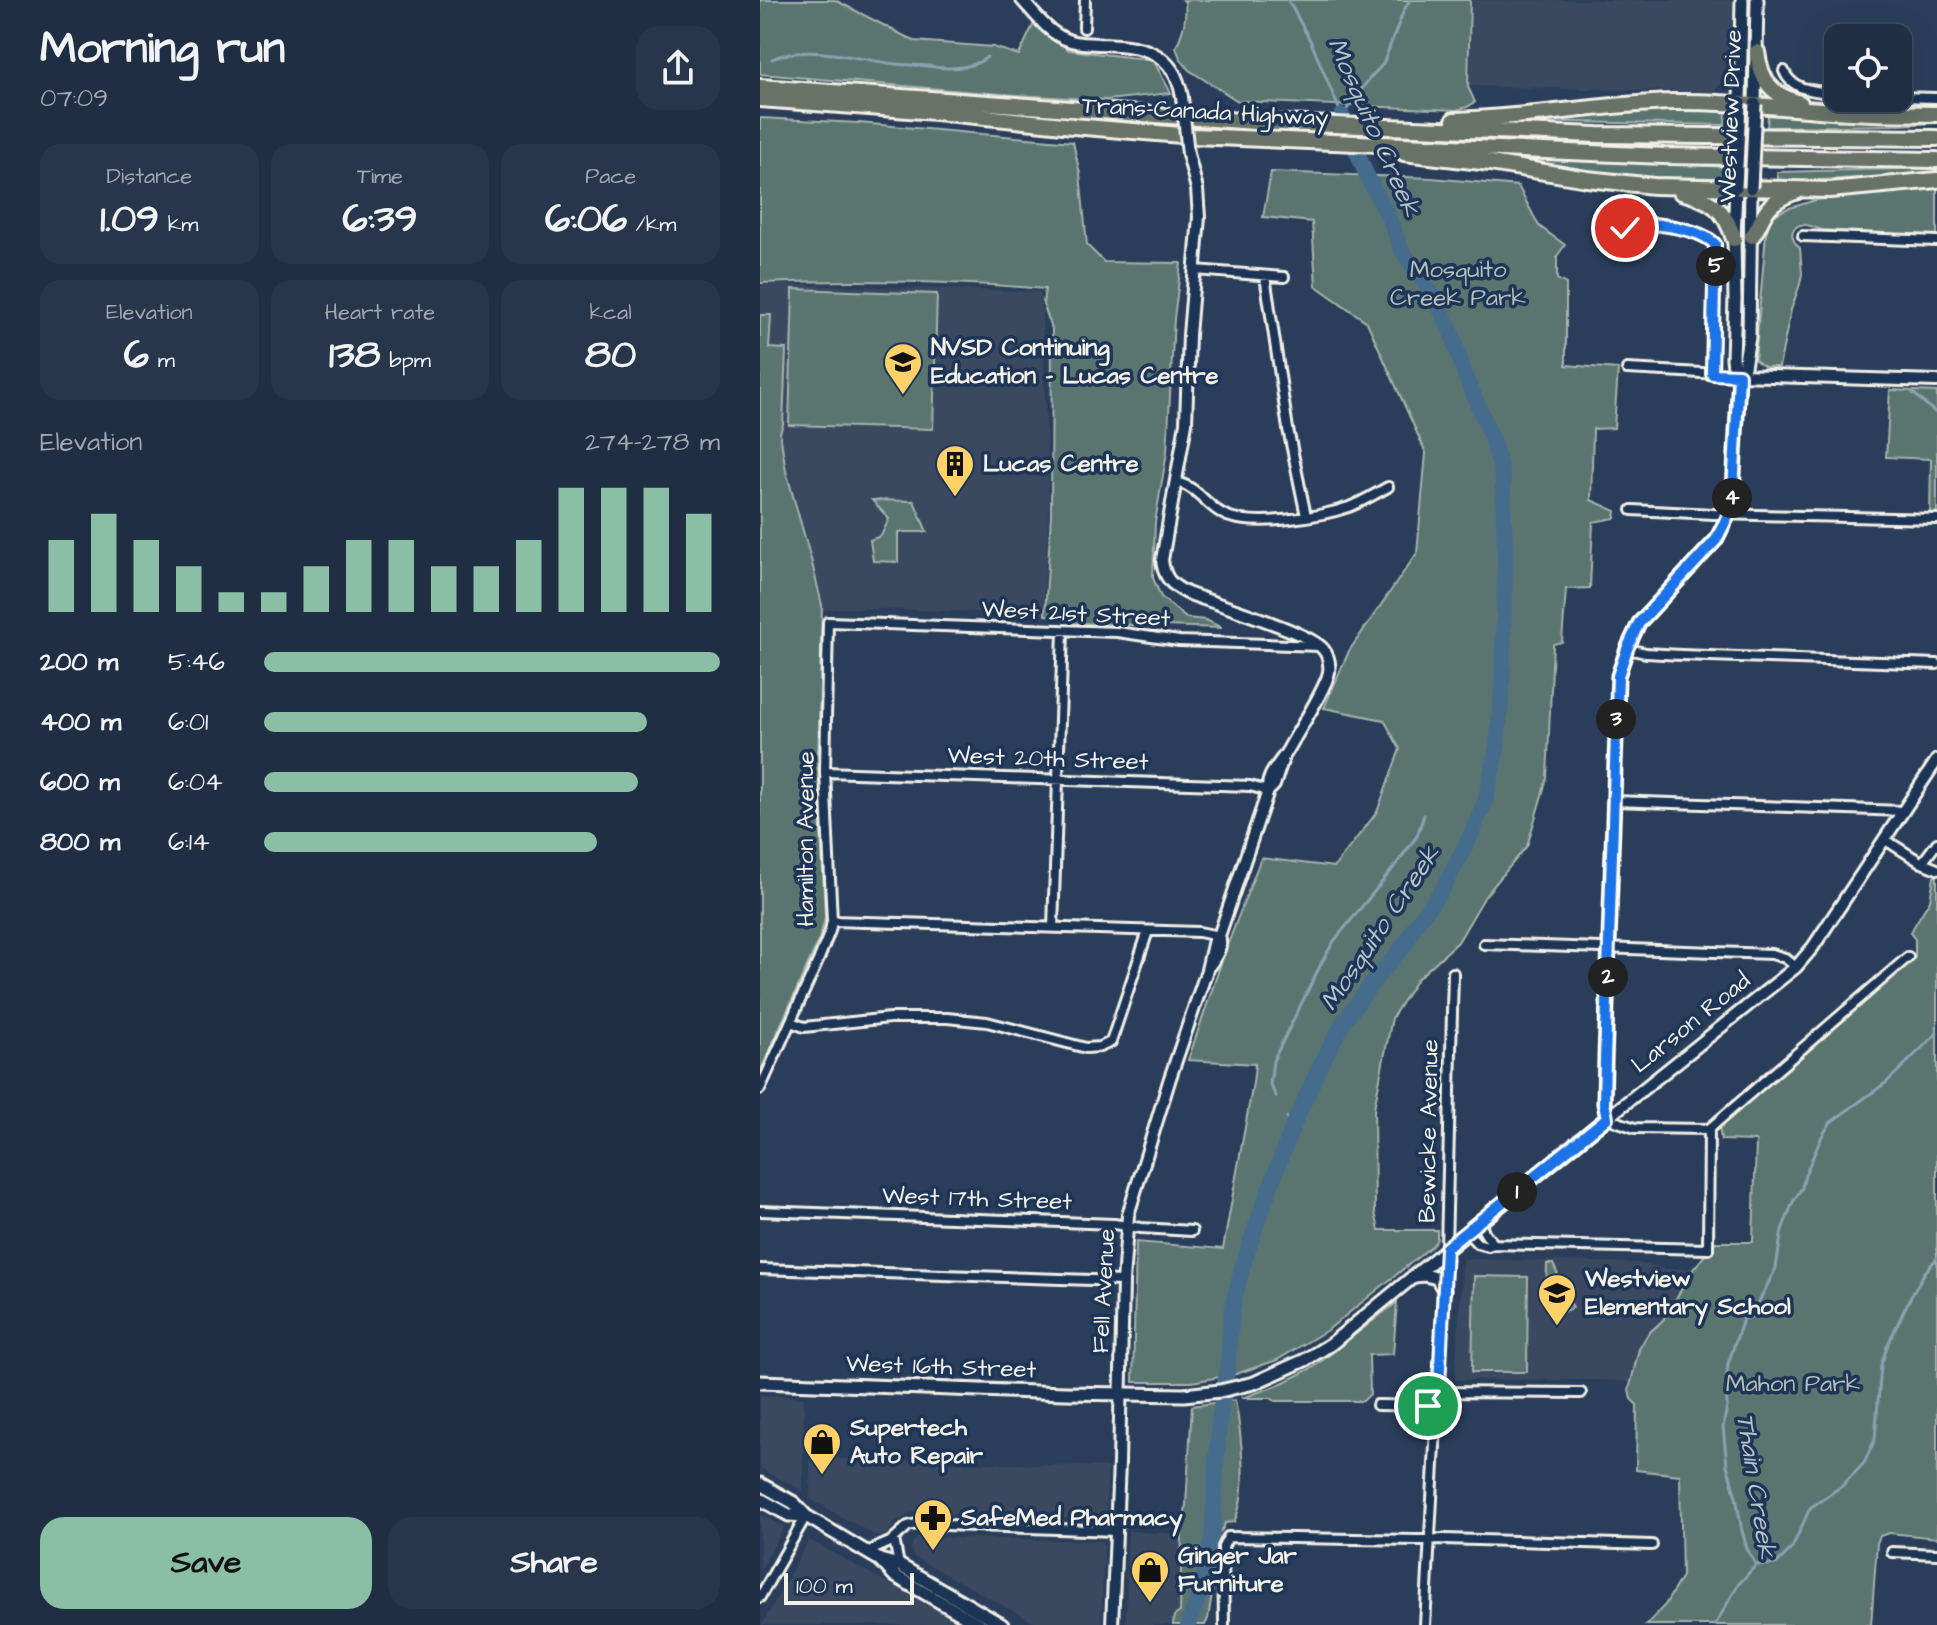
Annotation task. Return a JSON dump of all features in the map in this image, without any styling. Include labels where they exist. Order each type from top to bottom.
[{"type":"highway","points":[[1757,52],[1763,76],[1773,91],[1811,108]]},
{"type":"highway","name":"Trans-Canada Highway","points":[[760,87],[1256,122],[1354,126],[1452,124]]},
{"type":"highway","name":"Trans-Canada Highway","points":[[760,99],[936,112],[1130,132],[1463,153]]},
{"type":"highway","points":[[1452,124],[1646,103],[1748,104],[1849,112],[1937,114]]},
{"type":"highway","points":[[1452,124],[1598,135],[1937,138]]},
{"type":"highway","points":[[1463,153],[1937,160]]},
{"type":"highway","points":[[1463,153],[1587,179],[1654,186],[1810,189],[1937,180]]},
{"type":"highway","points":[[1654,186],[1703,197],[1725,217],[1734,239]]},
{"type":"highway","points":[[1752,236],[1771,205],[1790,194],[1810,189]]},
{"type":"main road","name":"Westview Drive","points":[[1739,375],[1733,358],[1734,239],[1744,188],[1748,104],[1742,0]]},
{"type":"main road","name":"Westview Drive","points":[[1748,104],[1757,52],[1757,0]]},
{"type":"main road","name":"Westview Drive","points":[[1607,1118],[1604,1103],[1618,676],[1639,623],[1716,540],[1729,514],[1733,493],[1739,375],[1744,367],[1749,337],[1752,236],[1744,188]]},
{"type":"main road","name":"Larson Road","points":[[1120,1395],[1184,1395],[1234,1388],[1275,1375],[1305,1360],[1331,1344],[1607,1118]]},
{"type":"main road","points":[[1414,1276],[1437,1278],[1444,1290]]},
{"type":"main road","name":"West 16th Street","points":[[760,1382],[1120,1395]]},
{"type":"main road","points":[[760,1484],[794,1503],[806,1516],[880,1560],[895,1576],[980,1625]]},
{"type":"main road","points":[[760,1499],[789,1515],[806,1516]]},
{"type":"main road","points":[[880,1560],[899,1565],[1002,1625]]},
{"type":"street","points":[[1022,0],[1048,28],[1064,39],[1075,43],[1140,47],[1159,56],[1170,66],[1178,80],[1198,203],[1186,423],[1162,560],[1163,572],[1176,587],[1187,593],[1308,637],[1321,646]]},
{"type":"street","points":[[1084,28],[1085,0]]},
{"type":"street","points":[[1784,71],[1794,85],[1824,92]]},
{"type":"street","points":[[1912,97],[1937,98]]},
{"type":"street","points":[[1615,248],[1625,228],[1649,223],[1709,238],[1715,244],[1712,374]]},
{"type":"street","points":[[1803,236],[1937,241]]},
{"type":"street","points":[[1195,270],[1284,277]]},
{"type":"street","points":[[1265,276],[1288,429],[1306,516]]},
{"type":"street","points":[[1627,369],[1937,381]]},
{"type":"street","points":[[1177,482],[1191,487],[1228,516],[1265,521],[1350,507],[1388,487]]},
{"type":"street","points":[[1632,510],[1937,519]]},
{"type":"street","name":"West 21st Street","points":[[828,622],[1117,632],[1179,641],[1321,646]]},
{"type":"street","name":"Hamilton Avenue","points":[[760,1089],[818,961],[832,921],[825,772],[828,622]]},
{"type":"street","points":[[1053,928],[1063,631]]},
{"type":"street","name":"Fell Avenue","points":[[1112,1625],[1126,1226],[1214,940],[1219,936],[1268,791],[1267,783],[1327,678],[1329,661],[1321,646]]},
{"type":"street","points":[[1627,649],[1695,656],[1937,664]]},
{"type":"street","name":"Larson Road","points":[[1607,1118],[1796,967],[1813,947],[1937,760]]},
{"type":"street","name":"West 20th Street","points":[[825,772],[1250,786],[1268,791]]},
{"type":"street","points":[[1614,801],[1903,811]]},
{"type":"street","points":[[1884,839],[1937,869]]},
{"type":"street","points":[[1922,863],[1937,843]]},
{"type":"street","points":[[832,921],[1199,932],[1219,936]]},
{"type":"street","points":[[791,1022],[804,1027],[890,1018],[947,1018],[987,1022],[1086,1048],[1100,1047],[1111,1042],[1148,931]]},
{"type":"street","points":[[1484,944],[1772,954],[1785,958],[1796,967]]},
{"type":"street","points":[[1607,1118],[1635,1128],[1709,1129],[1908,957]]},
{"type":"street","name":"Bewicke Avenue","points":[[1425,1625],[1446,1248],[1453,973]]},
{"type":"street","points":[[1467,1232],[1477,1243],[1488,1246],[1708,1249],[1709,1129]]},
{"type":"street","name":"West 17th Street","points":[[760,1211],[980,1218],[1192,1231]]},
{"type":"street","points":[[1479,1223],[1494,1244]]},
{"type":"street","points":[[760,1269],[1123,1281]]},
{"type":"street","points":[[1438,1392],[1581,1393]]},
{"type":"street","points":[[1377,1405],[1438,1406]]},
{"type":"street","points":[[760,1597],[806,1516]]},
{"type":"street","points":[[867,1552],[894,1539],[908,1526],[917,1524],[1116,1531]]},
{"type":"street","points":[[1224,1625],[1223,1547],[1225,1539],[1232,1536],[1652,1545]]},
{"type":"street","points":[[894,1539],[899,1565]]},
{"type":"street","points":[[1892,1552],[1937,1554]]},
{"type":"shaded area","points":[[1471,0],[1739,0],[1731,71],[1714,92],[1469,86]]},
{"type":"shaded area","name":"NVSD Continuing Education - Lucas Centre","points":[[760,286],[1041,292],[1049,500],[1043,614],[843,608],[760,616]]},
{"type":"shaded area","name":"Westview Elementary School","points":[[1463,1259],[1639,1263],[1664,1269],[1694,1268],[1663,1320],[1639,1349],[1632,1382],[1455,1380]]},
{"type":"shaded area","points":[[760,1395],[804,1398],[803,1491],[760,1468]]},
{"type":"shaded area","points":[[810,1458],[1107,1467],[1106,1516],[1101,1519],[913,1512],[896,1521],[885,1537],[878,1537],[810,1499]]},
{"type":"shaded area","points":[[760,1514],[784,1527],[760,1571]]},
{"type":"shaded area","points":[[1128,1531],[1181,1534],[1179,1615],[1175,1625],[1126,1625]]},
{"type":"shaded area","points":[[918,1537],[1099,1541],[1104,1545],[1101,1625],[1039,1625],[914,1557],[911,1549]]},
{"type":"shaded area","points":[[809,1540],[965,1625],[762,1625]]},
{"type":"green space","points":[[760,0],[835,0],[914,41],[993,47],[1019,55],[1033,25],[1069,50],[1153,60],[1171,93],[1107,100],[760,74]]},
{"type":"green space","points":[[1183,0],[1470,0],[1468,87],[1475,102],[1457,110],[1238,101],[1189,70],[1180,58],[1176,47],[1185,20]]},
{"type":"green space","points":[[1694,106],[1726,111],[1725,125],[1511,121]]},
{"type":"green space","points":[[1768,115],[1873,121],[1937,120],[1937,123],[1767,127]]},
{"type":"green space","points":[[760,118],[859,123],[1073,142],[1080,174],[1087,245],[1104,262],[1181,263],[1174,319],[1167,452],[1155,522],[1153,578],[1161,597],[1186,618],[1206,620],[1222,628],[1074,623],[1073,616],[1045,615],[1051,514],[1052,329],[1043,303],[1045,289],[903,282],[760,283]]},
{"type":"green space","points":[[1493,153],[1728,167],[1724,178],[1641,177],[1495,159]]},
{"type":"green space","points":[[1937,168],[1937,174],[1779,182],[1777,172]]},
{"type":"green space","name":"Mosquito Creek Park","points":[[1271,172],[1432,178],[1518,186],[1539,226],[1565,245],[1557,256],[1557,279],[1566,284],[1566,365],[1618,369],[1614,428],[1593,429],[1591,500],[1616,511],[1615,518],[1593,522],[1590,588],[1566,589],[1562,642],[1553,644],[1547,778],[1527,846],[1485,896],[1458,942],[1417,979],[1392,1018],[1374,1108],[1375,1212],[1379,1230],[1437,1230],[1437,1239],[1329,1329],[1277,1360],[1236,1374],[1192,1382],[1133,1382],[1136,1242],[1223,1249],[1255,1064],[1188,1060],[1261,858],[1334,867],[1377,812],[1400,749],[1384,720],[1324,708],[1349,651],[1417,553],[1426,453],[1367,322],[1316,286],[1312,222],[1263,217]]},
{"type":"green space","points":[[1937,188],[1937,236],[1822,230],[1805,225],[1796,227],[1792,236],[1800,248],[1802,274],[1779,367],[1765,367],[1755,360],[1766,234],[1771,217],[1816,200]]},
{"type":"green space","points":[[793,289],[937,294],[933,429],[789,425]]},
{"type":"green space","points":[[760,315],[771,315],[769,348],[786,349],[780,433],[786,471],[822,605],[818,763],[825,918],[820,937],[760,1072]]},
{"type":"green space","points":[[1890,390],[1937,392],[1937,515],[1930,516],[1931,459],[1886,457]]},
{"type":"green space","points":[[872,500],[914,501],[927,532],[898,532],[898,562],[873,561],[870,540],[881,536],[889,519]]},
{"type":"green space","name":"Mahon Park","points":[[1934,877],[1937,877],[1937,1538],[1889,1533],[1880,1536],[1871,1625],[1646,1625],[1665,1605],[1682,1576],[1680,1475],[1636,1470],[1637,1405],[1631,1399],[1629,1390],[1639,1349],[1648,1334],[1663,1320],[1694,1268],[1716,1242],[1753,1242],[1756,1141],[1721,1140],[1719,1125],[1915,957],[1915,939],[1910,933],[1930,900]]},
{"type":"green space","points":[[1547,1264],[1553,1264],[1573,1308],[1556,1314],[1550,1300],[1546,1301]]},
{"type":"green space","points":[[1474,1276],[1528,1277],[1527,1372],[1472,1372]]},
{"type":"green space","points":[[1397,1302],[1393,1354],[1369,1355],[1370,1394],[1363,1401],[1242,1398],[1276,1386],[1314,1367]]},
{"type":"green space","points":[[1235,1400],[1242,1462],[1239,1510],[1234,1522],[1225,1523],[1217,1536],[1214,1581],[1205,1625],[1173,1625],[1174,1616],[1180,1612],[1182,1531],[1192,1406]]},
{"type":"waterway","name":"Mosquito Creek","points":[[1288,0],[1311,42],[1342,116]]},
{"type":"waterway","points":[[1342,116],[1383,64],[1410,0]]},
{"type":"waterway","points":[[772,59],[786,54],[817,52],[896,64],[950,68],[974,64],[987,57]]},
{"type":"waterway","name":"Mosquito Creek","points":[[1188,1625],[1201,1591],[1212,1537],[1219,1421],[1232,1309],[1257,1223],[1292,1128],[1344,1021],[1404,946],[1416,924],[1442,890],[1470,837],[1486,799],[1497,747],[1502,688],[1505,562],[1503,480],[1499,462],[1451,331],[1435,298],[1401,249],[1342,116]]},
{"type":"waterway","name":"Thain Creek","points":[[1912,392],[1937,414]]},
{"type":"waterway","points":[[1276,1096],[1270,1085],[1273,1061],[1322,962],[1334,941],[1417,836],[1424,815]]},
{"type":"waterway","name":"Thain Creek","points":[[1756,1565],[1742,1531],[1727,1465],[1723,1427],[1727,1407],[1728,1364],[1743,1319],[1751,1317],[1776,1268],[1782,1230],[1822,1136],[1831,1122],[1887,1082],[1937,1033]]},
{"type":"waterway","points":[[1287,1117],[1292,1128]]},
{"type":"waterway","points":[[1756,1565],[1776,1564],[1792,1548],[1810,1508],[1842,1486],[1864,1463],[1875,1439],[1881,1365],[1888,1344],[1925,1272],[1937,1258]]},
{"type":"waterway","name":"Thain Creek","points":[[1715,1625],[1738,1585],[1756,1565]]},
{"type":"place","name":"NVSD Continuing Education - Lucas Centre","points":[[903,396]]},
{"type":"place","name":"Lucas Centre","points":[[955,498]]},
{"type":"place","name":"Westview Elementary School","points":[[1557,1327]]},
{"type":"place","name":"Supertech Auto Repair","points":[[822,1476]]},
{"type":"place","name":"SafeMed Pharmacy","points":[[933,1552]]},
{"type":"place","name":"Ginger Jar Furniture","points":[[1150,1604]]},
{"type":"route","points":[[1428,1406],[1438,1406],[1446,1248],[1607,1118],[1604,1103],[1605,1060],[1618,676],[1639,623],[1716,540],[1729,514],[1733,493],[1739,375],[1712,374],[1715,244],[1709,238],[1661,224],[1637,224],[1625,228]]}]
